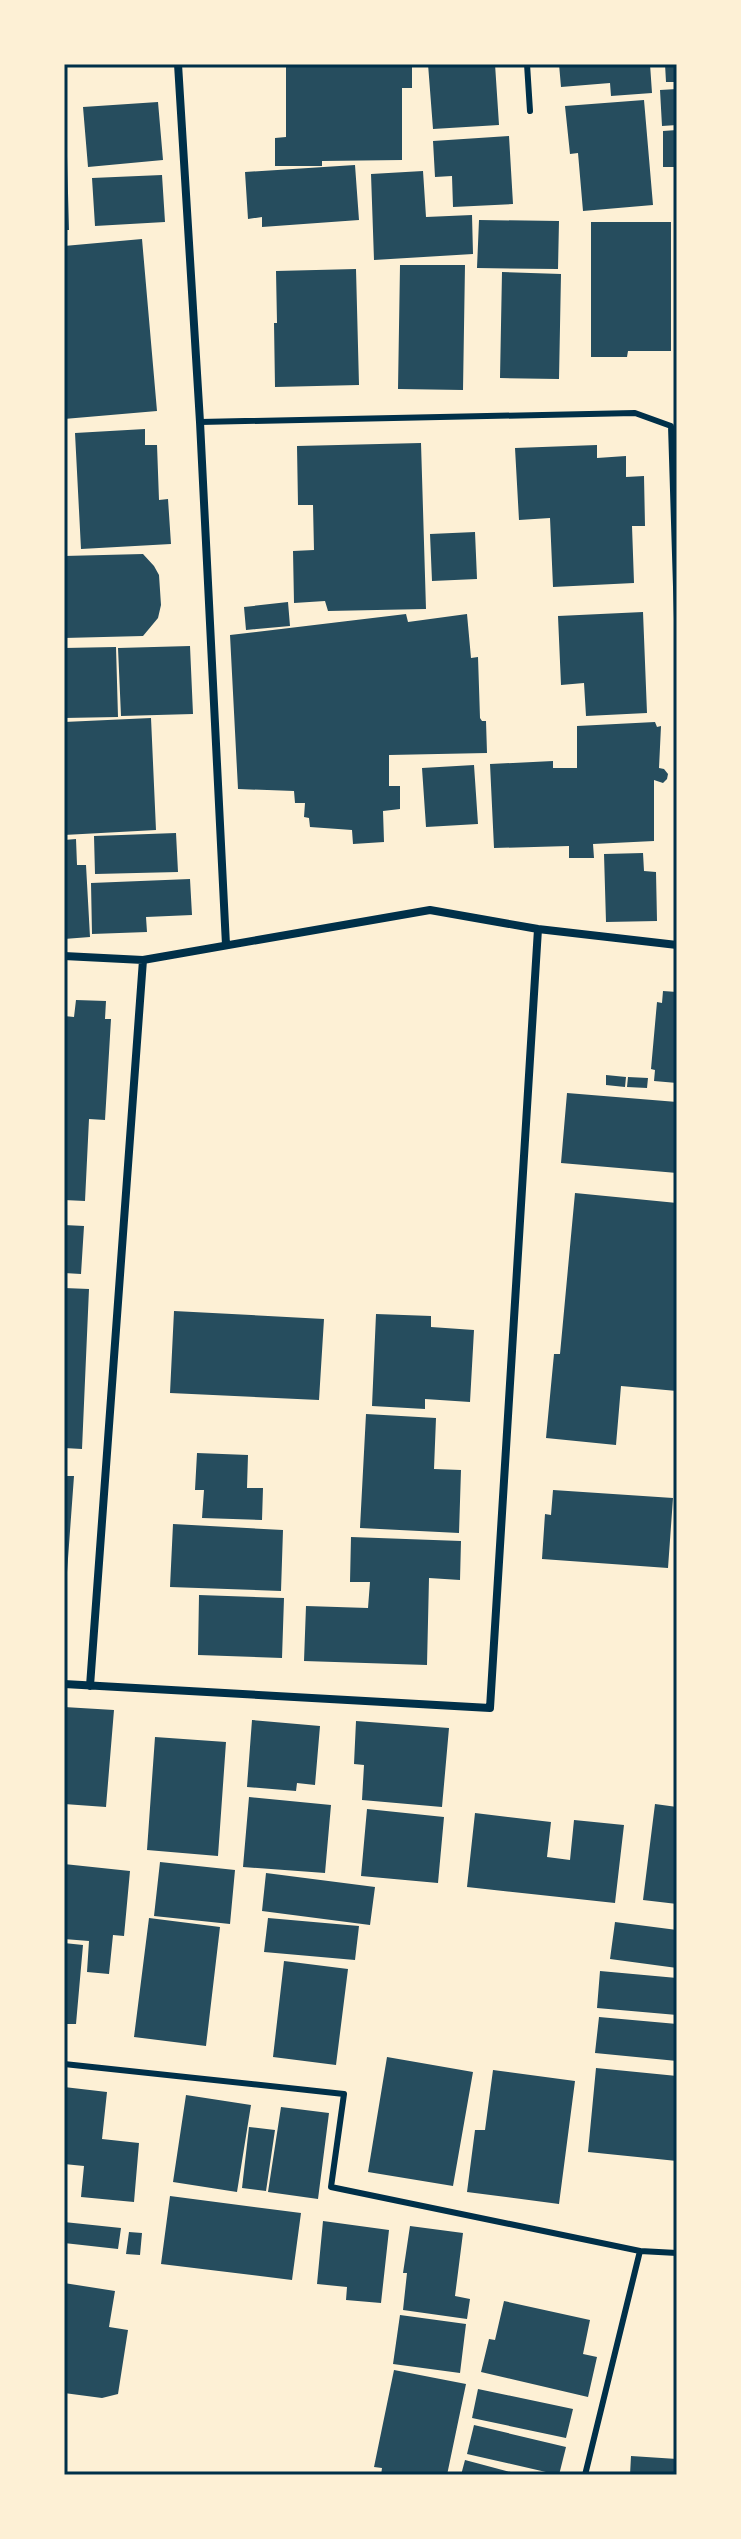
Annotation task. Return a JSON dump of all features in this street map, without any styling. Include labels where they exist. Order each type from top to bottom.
[{"type":"street","points":[[178,64],[200,422],[226,945]]},
{"type":"street","points":[[64,956],[143,960],[430,910],[538,929],[677,945]]},
{"type":"street","points":[[64,1684],[490,1708],[538,929]]},
{"type":"street","points":[[90,1686],[143,960]]},
{"type":"lane","points":[[527,64],[530,111]]},
{"type":"lane","points":[[200,422],[635,413],[671,426],[677,619]]},
{"type":"lane","points":[[64,2064],[344,2094],[331,2187],[640,2251],[677,2253]]},
{"type":"lane","points":[[585,2475],[640,2251]]},
{"type":"building","points":[[286,64],[412,64],[412,88],[402,88],[402,160],[322,161],[322,166],[275,166],[275,138],[286,137]]},
{"type":"building","points":[[428,64],[495,64],[499,125],[433,129]]},
{"type":"building","points":[[559,64],[650,64],[652,93],[611,96],[610,83],[561,87]]},
{"type":"building","points":[[665,64],[677,64],[677,82],[666,82]]},
{"type":"building","points":[[677,89],[677,125],[662,126],[660,90]]},
{"type":"building","points":[[644,100],[653,205],[583,211],[578,153],[570,154],[565,106]]},
{"type":"building","points":[[158,102],[163,160],[88,167],[83,107]]},
{"type":"building","points":[[677,130],[677,167],[663,167],[663,131]]},
{"type":"building","points":[[509,136],[513,204],[453,207],[452,176],[435,177],[433,141]]},
{"type":"building","points":[[64,156],[67,156],[69,230],[64,230]]},
{"type":"building","points":[[355,165],[359,220],[262,227],[262,217],[248,219],[245,172]]},
{"type":"building","points":[[423,171],[426,217],[472,215],[473,254],[374,260],[371,174]]},
{"type":"building","points":[[162,175],[165,222],[95,226],[92,178]]},
{"type":"building","points":[[479,220],[559,221],[558,269],[477,268]]},
{"type":"building","points":[[591,222],[671,222],[671,351],[628,351],[627,357],[591,357]]},
{"type":"building","points":[[142,239],[157,411],[64,419],[64,246]]},
{"type":"building","points":[[400,265],[465,265],[463,390],[398,389]]},
{"type":"building","points":[[356,269],[359,385],[275,387],[276,271]]},
{"type":"building","points":[[502,272],[561,274],[559,379],[500,378]]},
{"type":"building","points":[[145,429],[145,445],[157,445],[159,500],[168,499],[171,544],[81,549],[75,433]]},
{"type":"building","points":[[421,443],[426,609],[328,611],[325,601],[294,603],[293,551],[314,550],[313,505],[298,505],[297,446]]},
{"type":"building","points":[[597,445],[597,458],[626,456],[626,477],[644,476],[645,526],[632,526],[634,583],[553,587],[550,518],[519,520],[515,448]]},
{"type":"building","points":[[475,532],[477,579],[432,581],[430,534]]},
{"type":"building","points":[[143,554],[159,575],[161,605],[158,618],[143,636],[64,638],[64,556]]},
{"type":"building","points":[[288,602],[290,626],[246,630],[244,607]]},
{"type":"building","points":[[643,612],[647,713],[586,716],[584,683],[561,685],[558,616]]},
{"type":"building","points":[[406,614],[408,622],[467,614],[471,658],[478,657],[480,718],[486,721],[487,753],[389,755],[389,786],[400,786],[400,809],[383,811],[384,842],[353,844],[352,830],[310,827],[309,818],[304,817],[305,803],[295,803],[294,791],[238,789],[230,635]]},
{"type":"building","points":[[190,646],[193,714],[121,716],[118,648]]},
{"type":"building","points":[[116,647],[118,717],[64,718],[64,648]]},
{"type":"building","points":[[151,718],[156,830],[64,835],[64,722]]},
{"type":"building","points":[[655,722],[657,727],[661,726],[659,768],[668,774],[663,783],[654,780],[654,841],[593,844],[594,858],[569,858],[569,846],[494,848],[490,764],[553,761],[553,768],[577,768],[577,726]]},
{"type":"building","points":[[474,765],[478,824],[426,827],[422,768]]},
{"type":"building","points":[[176,833],[178,872],[95,874],[94,836]]},
{"type":"building","points":[[76,839],[77,865],[86,865],[90,937],[64,939],[64,840]]},
{"type":"building","points":[[643,853],[644,871],[656,872],[657,921],[606,922],[604,854]]},
{"type":"building","points":[[190,879],[192,915],[146,917],[147,932],[92,934],[91,883]]},
{"type":"building","points":[[663,991],[677,992],[677,1083],[654,1081],[655,1070],[651,1069],[657,1002],[662,1003]]},
{"type":"building","points":[[76,1000],[106,1001],[105,1019],[111,1019],[105,1120],[89,1119],[85,1201],[64,1200],[64,1016],[74,1017]]},
{"type":"building","points":[[606,1075],[626,1077],[625,1087],[606,1085]]},
{"type":"building","points":[[628,1077],[648,1078],[647,1088],[627,1087]]},
{"type":"building","points":[[567,1093],[677,1102],[677,1173],[561,1163]]},
{"type":"building","points":[[575,1193],[677,1203],[677,1391],[621,1386],[616,1445],[546,1438],[554,1354],[560,1354]]},
{"type":"building","points":[[64,1225],[84,1226],[81,1274],[64,1273]]},
{"type":"building","points":[[64,1288],[89,1289],[82,1449],[64,1448]]},
{"type":"building","points":[[174,1311],[324,1319],[319,1400],[170,1393]]},
{"type":"building","points":[[376,1314],[431,1316],[431,1327],[474,1330],[470,1402],[425,1399],[425,1409],[372,1406]]},
{"type":"building","points":[[366,1414],[436,1418],[434,1469],[461,1470],[459,1533],[360,1528]]},
{"type":"building","points":[[197,1453],[248,1455],[247,1488],[263,1488],[262,1520],[202,1518],[204,1490],[195,1490]]},
{"type":"building","points":[[64,1476],[74,1476],[66,1586],[64,1586]]},
{"type":"building","points":[[553,1490],[673,1498],[668,1568],[542,1559],[545,1514],[551,1515]]},
{"type":"building","points":[[173,1524],[283,1530],[281,1591],[170,1587]]},
{"type":"building","points":[[351,1537],[461,1541],[460,1580],[429,1578],[427,1665],[304,1661],[306,1606],[368,1608],[370,1582],[350,1582]]},
{"type":"building","points":[[199,1595],[284,1598],[282,1658],[198,1655]]},
{"type":"building","points":[[64,1707],[114,1710],[106,1807],[64,1804]]},
{"type":"building","points":[[252,1720],[320,1726],[315,1785],[297,1783],[296,1791],[247,1787]]},
{"type":"building","points":[[356,1721],[449,1728],[442,1807],[362,1800],[364,1765],[354,1764]]},
{"type":"building","points":[[155,1737],[226,1742],[218,1856],[147,1850]]},
{"type":"building","points":[[249,1797],[331,1805],[325,1873],[243,1867]]},
{"type":"building","points":[[655,1804],[677,1807],[677,1904],[643,1900]]},
{"type":"building","points":[[367,1809],[444,1817],[438,1883],[361,1876]]},
{"type":"building","points":[[475,1813],[551,1822],[547,1857],[570,1860],[574,1820],[624,1825],[615,1903],[467,1887]]},
{"type":"building","points":[[160,1862],[235,1870],[230,1924],[154,1916]]},
{"type":"building","points":[[64,1864],[130,1871],[124,1936],[113,1935],[109,1974],[87,1972],[89,1941],[64,1939]]},
{"type":"building","points":[[266,1873],[375,1887],[370,1925],[262,1911]]},
{"type":"building","points":[[149,1918],[220,1927],[206,2046],[134,2037]]},
{"type":"building","points":[[268,1918],[359,1926],[355,1960],[264,1952]]},
{"type":"building","points":[[615,1922],[677,1930],[677,1968],[610,1959]]},
{"type":"building","points":[[64,1943],[83,1945],[76,2024],[64,2024]]},
{"type":"building","points":[[284,1961],[348,1969],[336,2065],[273,2057]]},
{"type":"building","points":[[600,1971],[677,1978],[677,2015],[597,2008]]},
{"type":"building","points":[[599,2017],[677,2024],[677,2061],[595,2053]]},
{"type":"building","points":[[387,2057],[473,2072],[453,2186],[368,2172]]},
{"type":"building","points":[[596,2068],[677,2076],[677,2161],[588,2152]]},
{"type":"building","points":[[493,2070],[575,2081],[559,2204],[467,2192],[475,2130],[485,2130]]},
{"type":"building","points":[[64,2087],[107,2092],[102,2139],[139,2143],[134,2202],[81,2197],[84,2166],[64,2164]]},
{"type":"building","points":[[186,2095],[251,2105],[237,2192],[173,2182]]},
{"type":"building","points":[[281,2107],[329,2113],[318,2199],[268,2192]]},
{"type":"building","points":[[249,2127],[275,2130],[266,2191],[242,2188]]},
{"type":"building","points":[[170,2196],[301,2213],[292,2280],[161,2264]]},
{"type":"building","points":[[323,2221],[389,2230],[381,2303],[346,2300],[347,2287],[317,2284]]},
{"type":"building","points":[[64,2222],[121,2228],[118,2249],[64,2243]]},
{"type":"building","points":[[410,2226],[463,2233],[455,2296],[470,2299],[467,2319],[403,2310],[407,2273],[403,2273]]},
{"type":"building","points":[[129,2232],[142,2233],[140,2255],[126,2254]]},
{"type":"building","points":[[64,2283],[115,2291],[109,2327],[128,2330],[118,2394],[102,2398],[64,2393]]},
{"type":"building","points":[[504,2301],[590,2320],[583,2354],[597,2357],[588,2397],[481,2372],[489,2339],[495,2340]]},
{"type":"building","points":[[400,2315],[466,2324],[460,2373],[393,2364]]},
{"type":"building","points":[[394,2370],[466,2384],[447,2475],[381,2475],[382,2468],[374,2467]]},
{"type":"building","points":[[478,2389],[573,2409],[566,2438],[472,2418]]},
{"type":"building","points":[[474,2425],[566,2447],[559,2475],[467,2454]]},
{"type":"building","points":[[631,2456],[677,2459],[677,2475],[630,2475]]},
{"type":"building","points":[[465,2460],[518,2474],[518,2475],[461,2475]]}]
